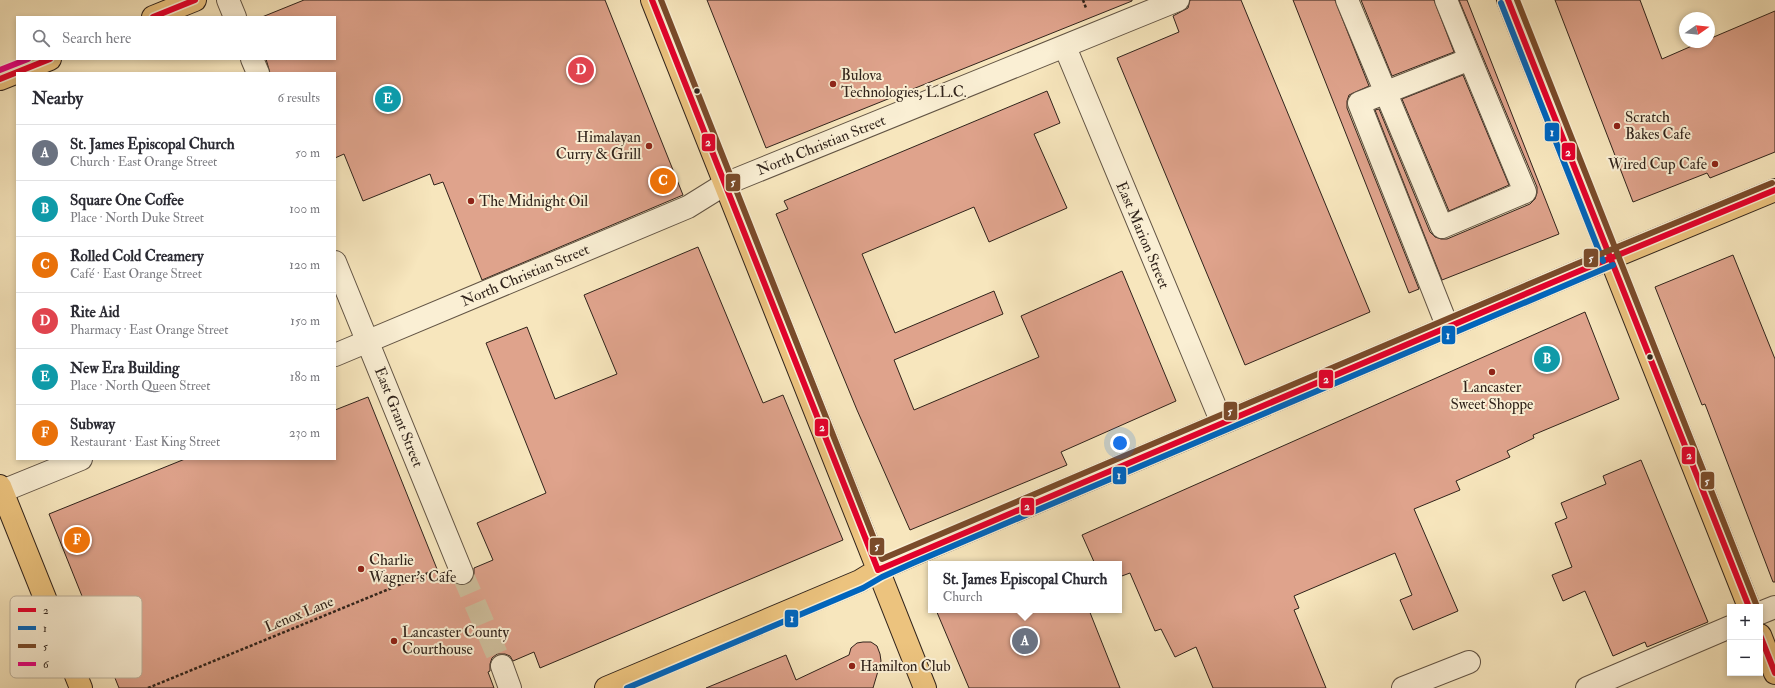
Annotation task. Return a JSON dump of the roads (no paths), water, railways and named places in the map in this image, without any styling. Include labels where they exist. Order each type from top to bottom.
[{"type":"main road","points":[[155,16],[195,0]]},
{"type":"main road","points":[[652,0],[925,688]]},
{"type":"main road","points":[[1508,0],[1748,604]]},
{"type":"main road","points":[[18,72],[48,60]]},
{"type":"main road","points":[[0,79],[16,73]]},
{"type":"main road","points":[[606,688],[860,581],[878,570],[1222,423],[1610,258],[1775,190]]},
{"type":"main road","points":[[1,490],[44,596]]},
{"type":"main road","points":[[1762,640],[1775,673]]},
{"type":"main road","points":[[77,678],[81,688]]},
{"type":"street","points":[[228,0],[235,16]]},
{"type":"street","name":"North Christian Street","points":[[336,354],[688,207],[725,184],[1178,0]]},
{"type":"street","points":[[1347,0],[1442,227],[1525,192],[1446,0]]},
{"type":"street","name":"East Marion Street","points":[[1065,47],[1222,423]]},
{"type":"street","points":[[1448,328],[1359,103],[1470,59]]},
{"type":"street","points":[[252,60],[258,72]]},
{"type":"street","name":"East Grant Street","points":[[336,264],[460,567]]},
{"type":"street","points":[[1,490],[78,460]]},
{"type":"street","points":[[1763,612],[1775,606]]},
{"type":"street","points":[[1587,688],[1727,629]]},
{"type":"street","points":[[1403,688],[1469,662]]},
{"type":"street","points":[[502,666],[510,688]]},
{"type":"tunnel","points":[[462,573],[502,666]]},
{"type":"place","name":"Rite Aid","points":[[581,70]]},
{"type":"place","name":"Bulova Technologies, L.L.C.","points":[[833,84]]},
{"type":"place","name":"New Era Building","points":[[388,99]]},
{"type":"place","name":"Scratch Bakes Cafe","points":[[1617,126]]},
{"type":"place","name":"Himalayan Curry & Grill","points":[[649,146]]},
{"type":"place","name":"Wired Cup Cafe","points":[[1715,164]]},
{"type":"place","name":"Rolled Cold Creamery","points":[[663,181]]},
{"type":"place","name":"The Midnight Oil","points":[[471,201]]},
{"type":"place","name":"Square One Coffee","points":[[1547,359]]},
{"type":"place","name":"Lancaster Sweet Shoppe","points":[[1492,372]]},
{"type":"place","name":"Subway","points":[[77,540]]},
{"type":"place","name":"Charlie Wagner's Cafe","points":[[361,569]]},
{"type":"place","name":"Lancaster County Courthouse","points":[[394,641]]},
{"type":"place","name":"St. James Episcopal Church","points":[[1025,641]]},
{"type":"place","name":"Hamilton Club","points":[[852,666]]}]
